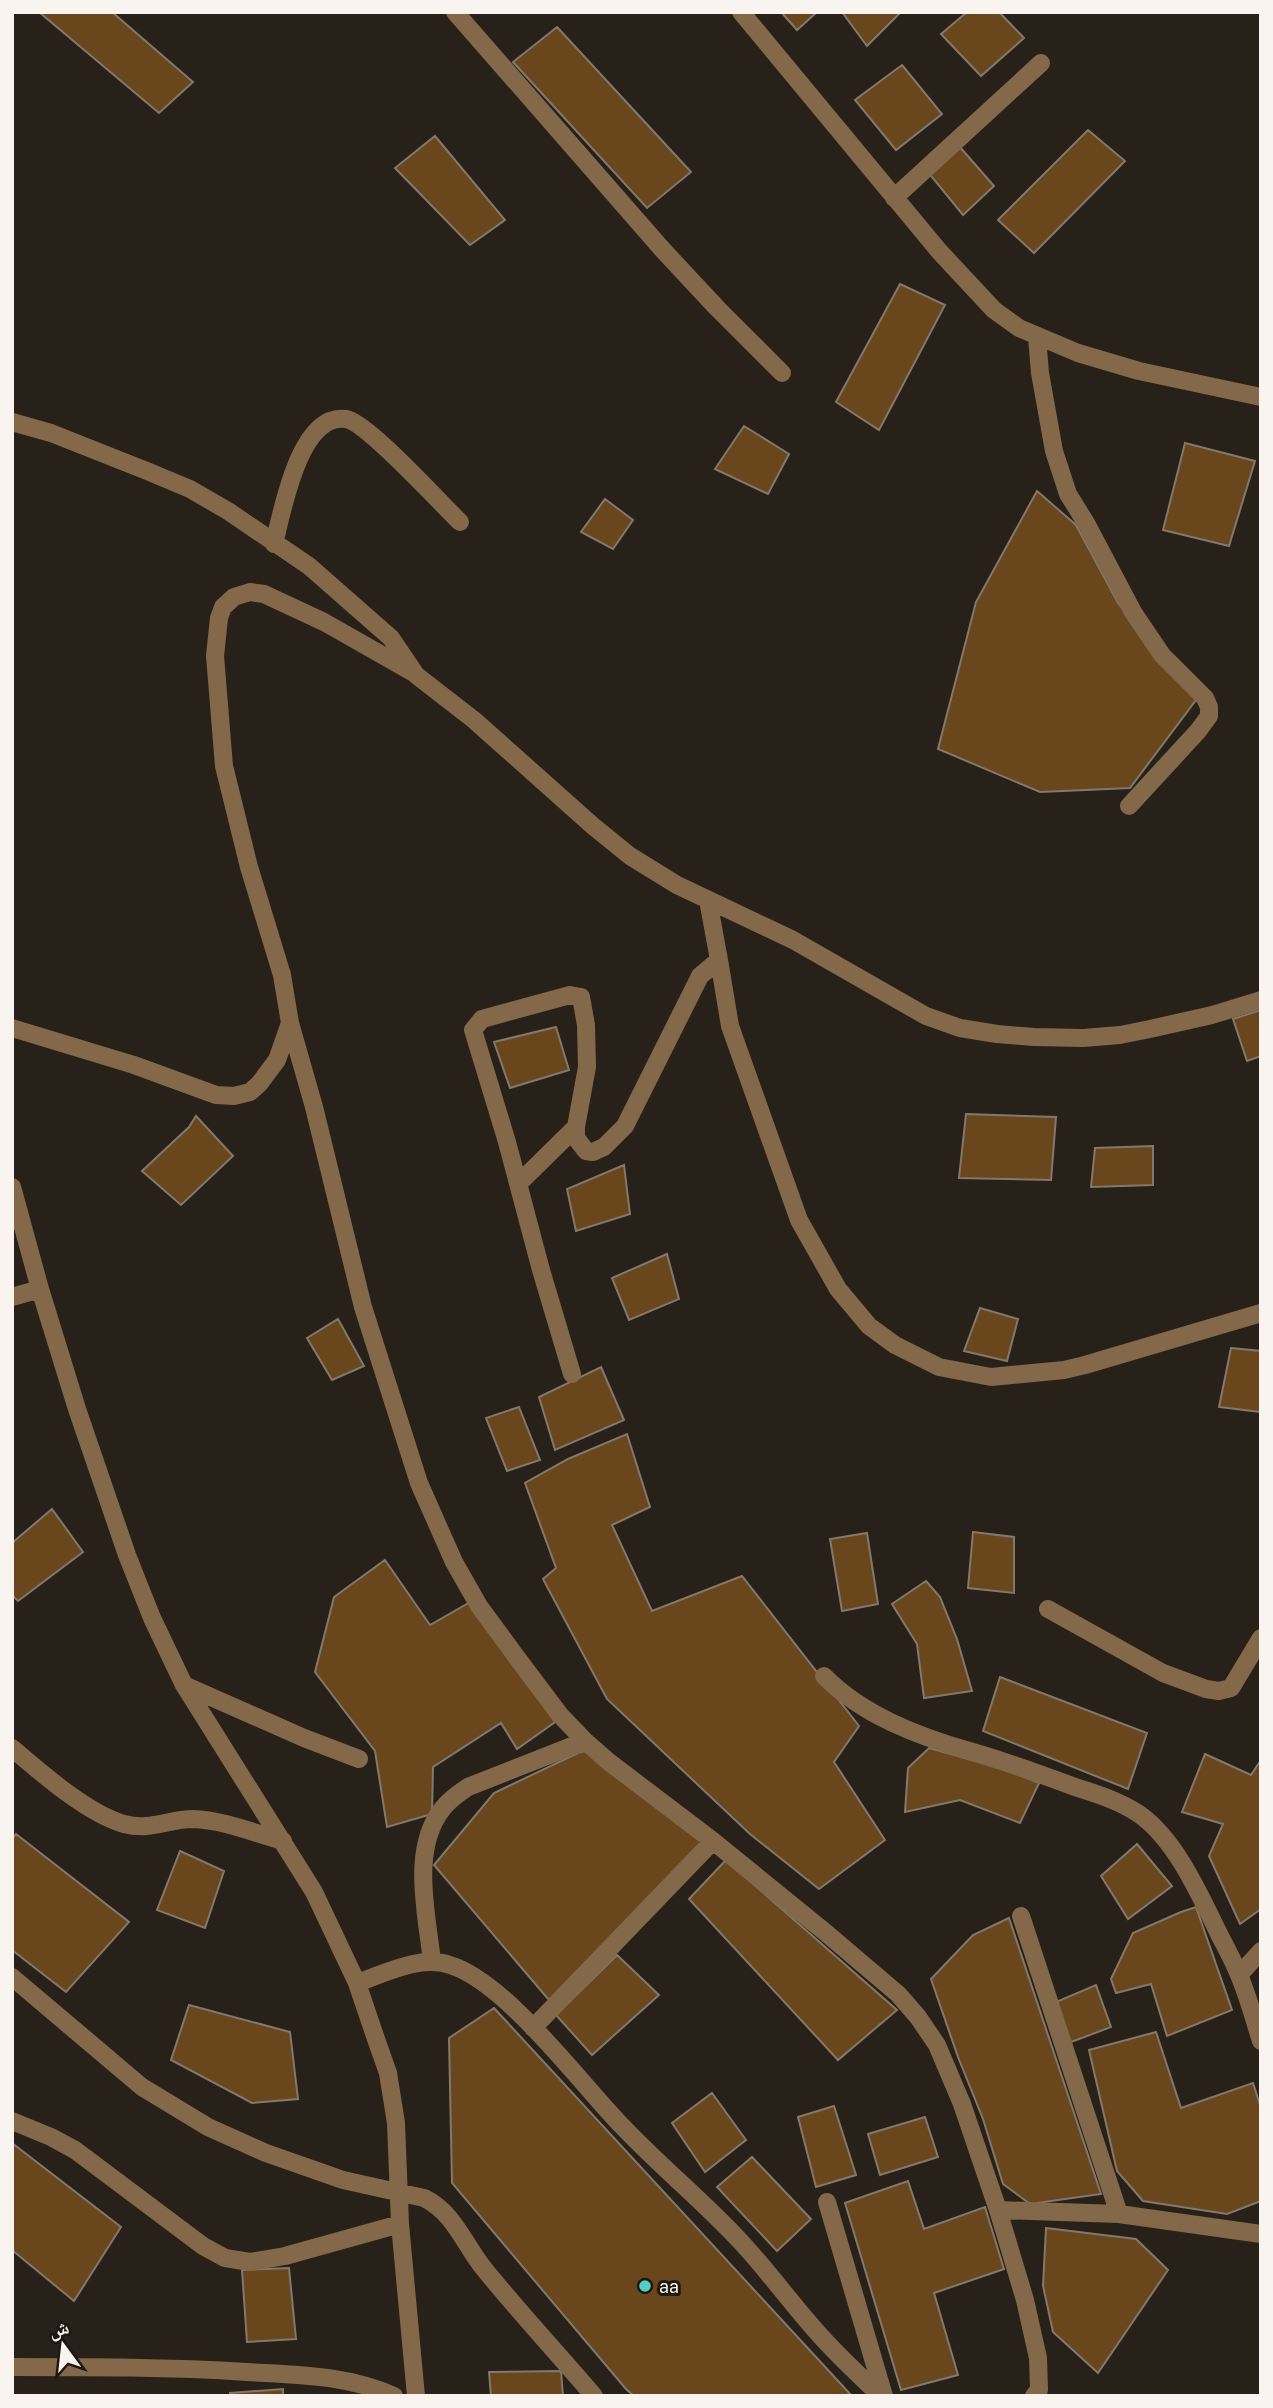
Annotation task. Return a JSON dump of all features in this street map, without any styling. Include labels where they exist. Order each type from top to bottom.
[{"type":"street","points":[[455,12],[662,249],[782,373]]},
{"type":"street","points":[[741,12],[894,198],[994,310],[1019,328],[1078,353],[1139,371],[1261,397]]},
{"type":"street","points":[[894,198],[1041,63]]},
{"type":"street","points":[[1037,337],[1040,373],[1054,451],[1068,494],[1133,612],[1162,654],[1205,698],[1209,707],[1209,716],[1198,731],[1129,806]]},
{"type":"street","points":[[274,544],[286,495],[299,458],[317,430],[335,419],[354,421],[368,430],[460,523]]},
{"type":"street","points":[[12,422],[51,433],[190,489],[228,511],[309,566],[376,624],[391,638],[416,675]]},
{"type":"street","points":[[1042,2394],[1038,2358],[1025,2300],[998,2210],[962,2104],[937,2045],[918,2017],[898,1994],[825,1931],[585,1741],[540,1689],[480,1606],[454,1562],[431,1513],[408,1452],[363,1307],[314,1107],[290,1023],[282,975],[249,867],[225,766],[215,656],[219,618],[223,607],[234,597],[250,592],[264,594],[324,622],[416,675],[474,720],[593,827],[630,856],[677,885],[793,940],[926,1016],[960,1028],[1034,1037],[1083,1038],[1120,1035],[1212,1015],[1261,1000]]},
{"type":"street","points":[[708,900],[730,1026],[799,1220],[838,1289],[869,1326],[895,1345],[939,1367],[991,1377],[1064,1370],[1086,1365],[1261,1313]]},
{"type":"street","points":[[572,1374],[473,1030],[477,1023],[492,1016],[570,995],[581,997],[586,1025],[587,1066],[576,1138],[586,1151],[593,1152],[614,1139],[625,1126],[700,975],[719,960]]},
{"type":"street","points":[[12,1028],[121,1061],[216,1095],[234,1096],[250,1092],[267,1075],[277,1060],[290,1023]]},
{"type":"street","points":[[518,1184],[576,1128]]},
{"type":"street","points":[[12,1187],[77,1409],[127,1555],[156,1629],[184,1685],[314,1892],[358,1983],[388,2073],[393,2097],[400,2224],[415,2396]]},
{"type":"street","points":[[12,1297],[40,1289]]},
{"type":"street","points":[[1048,1609],[1163,1673],[1219,1692],[1231,1688],[1261,1638]]},
{"type":"street","points":[[824,1675],[868,1709],[920,1735],[1103,1796],[1136,1812],[1159,1831],[1201,1897],[1239,1975],[1261,2041]]},
{"type":"street","points":[[184,1685],[359,1759]]},
{"type":"street","points":[[432,1962],[424,1867],[427,1845],[441,1810],[468,1787],[585,1741]]},
{"type":"street","points":[[12,1748],[76,1798],[121,1823],[148,1827],[196,1819],[283,1841]]},
{"type":"street","points":[[533,2028],[713,1841]]},
{"type":"street","points":[[1021,1916],[1119,2214]]},
{"type":"street","points":[[1239,1975],[1261,1951]]},
{"type":"street","points":[[358,1983],[413,1964],[432,1962],[447,1964],[473,1975],[533,2028],[624,2129],[740,2241],[817,2332],[883,2396]]},
{"type":"street","points":[[12,1977],[142,2087],[208,2127],[266,2153],[320,2172],[435,2203],[447,2214],[482,2267],[594,2396]]},
{"type":"street","points":[[12,2122],[63,2143],[216,2255],[236,2262],[285,2256],[400,2224]]},
{"type":"street","points":[[827,2202],[883,2396]]},
{"type":"street","points":[[998,2210],[1119,2214],[1261,2234]]},
{"type":"street","points":[[12,2367],[206,2369],[315,2375],[350,2380],[394,2396]]},
{"type":"building","points":[[39,12],[112,12],[193,82],[159,113]]},
{"type":"building","points":[[781,12],[817,12],[797,30]]},
{"type":"building","points":[[842,12],[901,12],[867,46]]},
{"type":"building","points":[[967,12],[999,12],[1024,38],[981,76],[941,34]]},
{"type":"building","points":[[557,27],[691,172],[647,208],[513,62]]},
{"type":"building","points":[[902,65],[942,114],[896,150],[855,100]]},
{"type":"building","points":[[1088,130],[1125,161],[1034,253],[998,220]]},
{"type":"building","points":[[435,136],[505,220],[470,245],[395,168]]},
{"type":"building","points":[[959,146],[994,186],[963,215],[927,171]]},
{"type":"building","points":[[900,284],[945,305],[879,430],[836,402]]},
{"type":"building","points":[[744,426],[789,454],[768,494],[715,469]]},
{"type":"building","points":[[1185,443],[1255,461],[1229,546],[1163,530]]},
{"type":"building","points":[[1037,491],[1076,525],[1118,603],[1196,700],[1130,788],[1040,792],[938,749],[976,602]]},
{"type":"building","points":[[605,499],[633,520],[613,549],[581,532]]},
{"type":"building","points":[[1261,1010],[1261,1056],[1247,1061],[1233,1019]]},
{"type":"building","points":[[556,1027],[569,1070],[510,1088],[494,1042]]},
{"type":"building","points":[[966,1114],[1056,1117],[1051,1180],[959,1178]]},
{"type":"building","points":[[196,1116],[233,1156],[181,1205],[142,1171],[189,1127]]},
{"type":"building","points":[[1153,1146],[1153,1185],[1091,1187],[1095,1148]]},
{"type":"building","points":[[624,1165],[630,1214],[576,1231],[567,1189]]},
{"type":"building","points":[[667,1254],[679,1299],[629,1320],[612,1278]]},
{"type":"building","points":[[980,1308],[1018,1319],[1007,1361],[964,1351]]},
{"type":"building","points":[[338,1319],[364,1366],[332,1380],[307,1338]]},
{"type":"building","points":[[1231,1348],[1261,1351],[1261,1412],[1219,1407]]},
{"type":"building","points":[[601,1367],[624,1420],[555,1450],[539,1397]]},
{"type":"building","points":[[519,1407],[540,1460],[507,1471],[486,1418]]},
{"type":"building","points":[[627,1434],[650,1507],[612,1525],[652,1611],[742,1576],[859,1726],[834,1762],[885,1840],[819,1889],[750,1834],[607,1699],[543,1579],[556,1568],[525,1483],[568,1459]]},
{"type":"building","points":[[52,1509],[83,1552],[18,1601],[12,1595],[12,1543]]},
{"type":"building","points":[[973,1532],[1014,1537],[1014,1593],[968,1588]]},
{"type":"building","points":[[867,1533],[878,1604],[842,1611],[830,1539]]},
{"type":"building","points":[[385,1560],[430,1625],[472,1601],[558,1720],[517,1749],[501,1723],[433,1767],[432,1814],[387,1827],[375,1751],[315,1672],[334,1597]]},
{"type":"building","points":[[926,1581],[940,1597],[957,1639],[972,1691],[924,1698],[917,1644],[892,1604]]},
{"type":"building","points":[[1000,1677],[1147,1733],[1128,1789],[983,1731]]},
{"type":"building","points":[[929,1748],[1004,1769],[1039,1783],[1020,1823],[960,1800],[905,1812],[908,1768]]},
{"type":"building","points":[[588,1750],[705,1841],[549,2000],[434,1865],[494,1793]]},
{"type":"building","points":[[1205,1754],[1251,1775],[1261,1760],[1261,1909],[1240,1924],[1209,1856],[1223,1824],[1182,1812]]},
{"type":"building","points":[[16,1834],[129,1922],[66,1992],[12,1950],[12,1839]]},
{"type":"building","points":[[1137,1844],[1172,1886],[1128,1919],[1101,1876]]},
{"type":"building","points":[[180,1851],[224,1871],[205,1928],[157,1910]]},
{"type":"building","points":[[726,1860],[897,2010],[838,2060],[689,1899]]},
{"type":"building","points":[[1196,1907],[1232,2010],[1167,2036],[1151,1984],[1116,1993],[1111,1979],[1133,1933]]},
{"type":"building","points":[[1009,1918],[1101,2194],[1030,2204],[1003,2184],[983,2119],[931,1979],[973,1935]]},
{"type":"building","points":[[617,1955],[659,1995],[592,2055],[556,2015]]},
{"type":"building","points":[[1096,1985],[1111,2027],[1066,2044],[1056,2002]]},
{"type":"building","points":[[189,2005],[290,2032],[298,2099],[252,2103],[171,2060]]},
{"type":"building","name":"aa","points":[[494,2008],[852,2396],[634,2396],[626,2389],[452,2183],[449,2038]]},
{"type":"building","points":[[1156,2032],[1181,2108],[1253,2083],[1261,2108],[1261,2201],[1227,2214],[1143,2201],[1117,2171],[1089,2050]]},
{"type":"building","points":[[712,2093],[746,2140],[705,2172],[672,2123]]},
{"type":"building","points":[[834,2106],[856,2175],[816,2187],[798,2117]]},
{"type":"building","points":[[925,2117],[938,2157],[880,2175],[868,2134]]},
{"type":"building","points":[[12,2143],[121,2227],[74,2301],[12,2250]]},
{"type":"building","points":[[752,2157],[811,2219],[777,2251],[717,2187]]},
{"type":"building","points":[[908,2181],[924,2229],[985,2207],[1004,2269],[934,2293],[958,2375],[901,2390],[845,2203]]},
{"type":"building","points":[[1046,2228],[1136,2239],[1168,2270],[1098,2373],[1053,2332],[1043,2286]]},
{"type":"building","points":[[289,2268],[296,2339],[247,2342],[242,2270]]},
{"type":"building","points":[[561,2371],[563,2396],[491,2396],[489,2372]]},
{"type":"building","points":[[283,2389],[283,2396],[230,2396],[230,2393]]},
{"type":"place","name":"aa","points":[[645,2286]]}]
